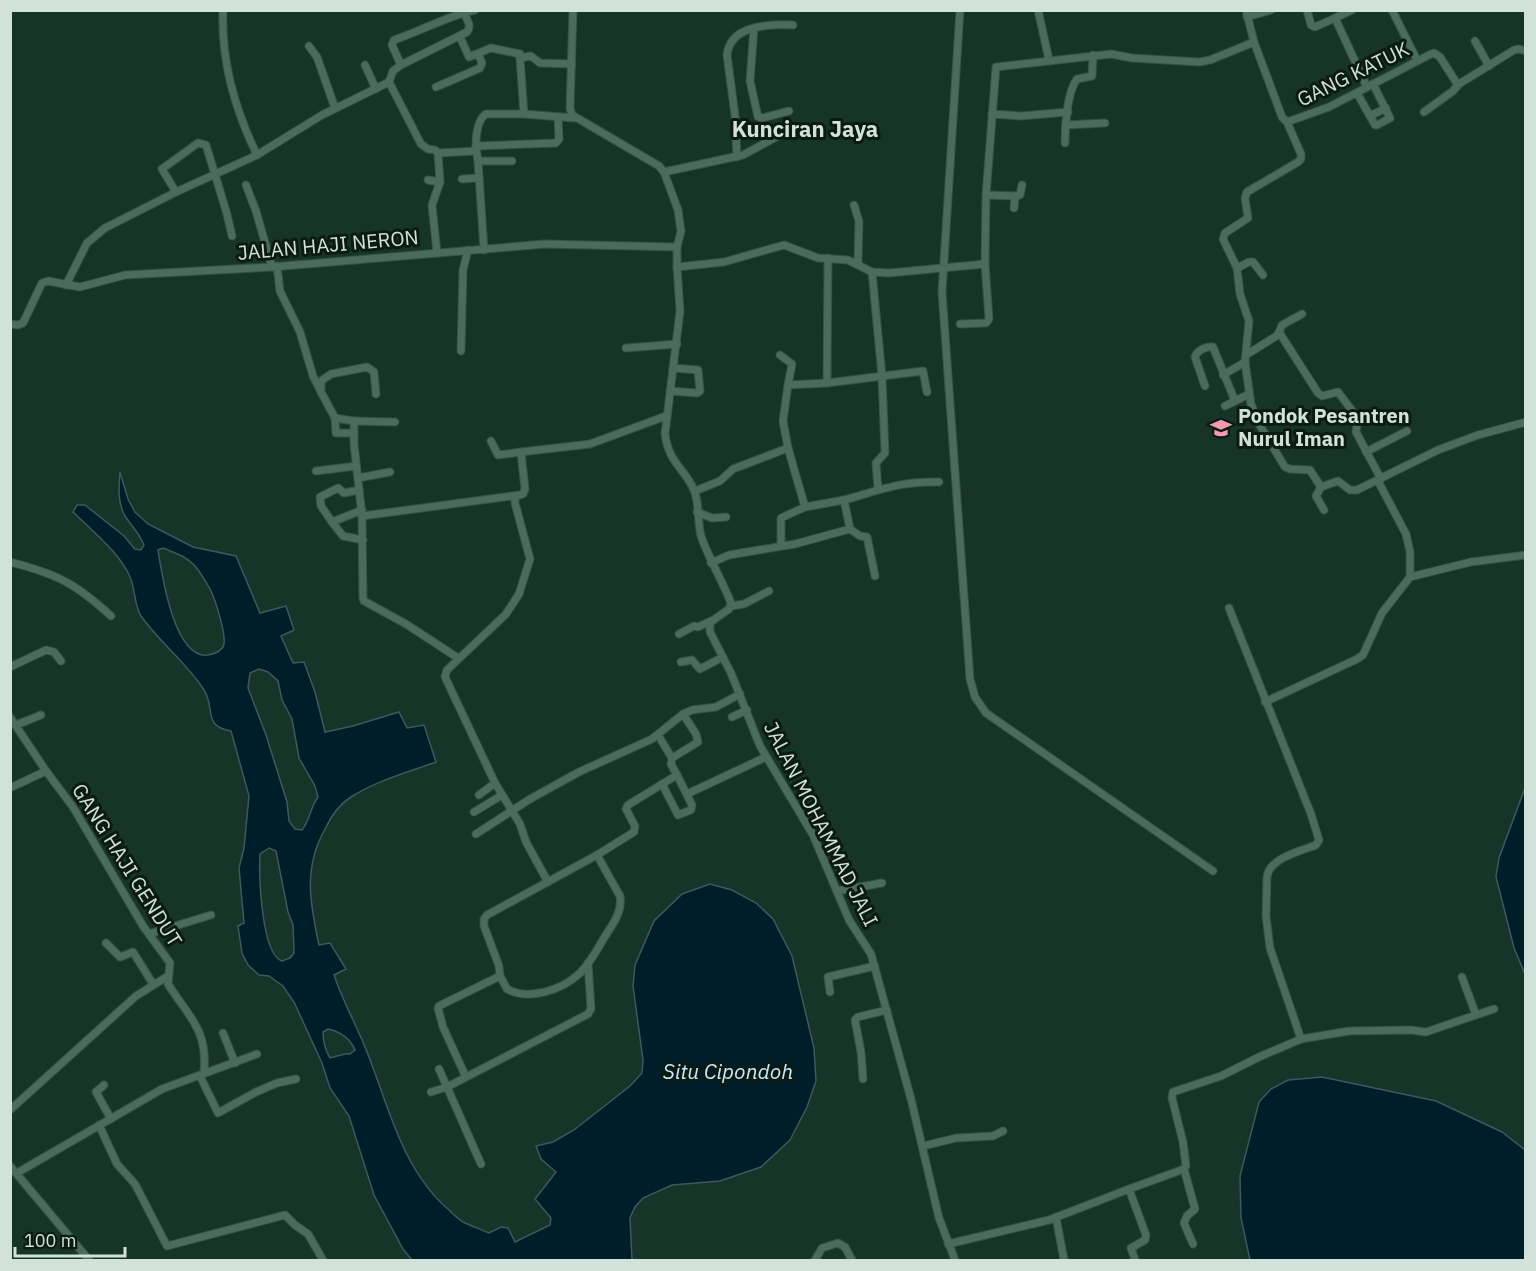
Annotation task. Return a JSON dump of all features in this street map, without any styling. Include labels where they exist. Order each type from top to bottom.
[{"type":"street","points":[[224,10],[224,47],[228,72],[236,104],[257,155]]},
{"type":"street","points":[[401,65],[392,45],[394,40],[476,10]]},
{"type":"street","points":[[573,10],[570,108],[574,118]]},
{"type":"street","points":[[960,10],[942,292],[970,679],[975,697],[986,712],[1213,871]]},
{"type":"street","points":[[1038,10],[1049,60]]},
{"type":"street","points":[[1246,14],[1271,10]]},
{"type":"street","points":[[1307,10],[1311,25],[1315,27],[1352,10]]},
{"type":"street","points":[[1392,10],[1417,60]]},
{"type":"street","points":[[464,13],[470,29],[393,71],[390,82],[421,144],[438,153],[556,143],[559,139],[558,117]]},
{"type":"street","name":"GANG KATUK","points":[[1246,14],[1282,117],[1287,122],[1324,109],[1429,55],[1437,54],[1459,84]]},
{"type":"street","points":[[1335,18],[1370,86],[1386,108],[1389,119],[1376,126],[1357,93]]},
{"type":"street","points":[[737,157],[728,46],[732,39],[754,28],[769,25],[793,25]]},
{"type":"street","points":[[754,28],[750,81],[758,117],[789,111]]},
{"type":"street","points":[[459,37],[469,57],[493,48],[520,54],[524,114]]},
{"type":"street","points":[[1475,41],[1489,66]]},
{"type":"street","points":[[960,324],[988,322],[989,297],[985,264],[986,195],[996,67],[1111,54],[1132,58],[1199,62],[1210,60],[1254,42]]},
{"type":"street","points":[[309,46],[317,57],[335,108]]},
{"type":"street","points":[[1424,112],[1459,84],[1514,50],[1526,51]]},
{"type":"street","points":[[436,87],[480,68],[482,63],[478,54]]},
{"type":"street","points":[[520,58],[531,56],[540,63],[572,64]]},
{"type":"street","points":[[1065,143],[1074,83],[1077,79],[1092,76],[1093,56]]},
{"type":"street","points":[[365,64],[376,89]]},
{"type":"street","points":[[66,285],[87,243],[115,222],[257,155],[335,108],[390,82]]},
{"type":"street","points":[[1370,116],[1386,108]]},
{"type":"street","points":[[992,114],[1021,116],[1068,112]]},
{"type":"street","points":[[484,250],[476,149],[477,134],[483,115],[524,114],[574,118],[653,162],[664,172],[681,220],[677,247],[680,311],[665,434],[668,452],[695,491],[700,533],[711,563],[730,600],[730,606],[726,612],[712,621],[698,627],[694,626],[679,634]]},
{"type":"street","points":[[1287,122],[1301,159],[1245,194],[1248,218],[1224,235],[1223,239],[1237,268],[1240,294],[1249,321],[1246,359],[1249,394],[1259,424],[1285,467],[1290,470],[1310,470],[1321,487]]},
{"type":"street","points":[[1066,125],[1106,123]]},
{"type":"street","points":[[664,172],[737,157],[797,128]]},
{"type":"street","points":[[176,192],[162,169],[198,143],[206,145],[232,236]]},
{"type":"street","points":[[437,253],[432,206],[440,182],[438,153]]},
{"type":"street","points":[[478,161],[512,160]]},
{"type":"street","points":[[462,179],[478,178]]},
{"type":"street","points":[[428,180],[440,182]]},
{"type":"street","points":[[246,185],[274,266],[280,291],[300,332],[313,376],[334,418],[336,433],[354,433]]},
{"type":"street","points":[[986,195],[1020,195],[1022,185]]},
{"type":"street","points":[[1014,208],[1016,196]]},
{"type":"street","points":[[854,205],[859,221],[858,264]]},
{"type":"street","name":"JALAN HAJI NERON","points":[[10,324],[23,323],[42,283],[48,281],[86,287],[125,275],[274,266],[552,244],[677,247]]},
{"type":"street","points":[[677,267],[724,262],[784,244],[818,258],[848,260],[872,272],[890,273],[985,264]]},
{"type":"street","points":[[461,351],[463,270],[468,250]]},
{"type":"street","points":[[827,383],[828,258]]},
{"type":"street","points":[[1237,268],[1249,261],[1253,262],[1263,275]]},
{"type":"street","points":[[872,272],[882,376],[885,453],[876,463],[878,489]]},
{"type":"street","points":[[1223,375],[1262,347],[1279,332],[1282,326],[1302,314]]},
{"type":"street","points":[[1265,702],[1363,655],[1382,613],[1410,577],[1411,557],[1408,540],[1356,432],[1357,422],[1351,406],[1338,392],[1324,396],[1318,393],[1279,332]]},
{"type":"street","points":[[626,348],[677,344]]},
{"type":"street","points":[[1205,386],[1195,357],[1199,351],[1213,347],[1235,401]]},
{"type":"street","points":[[780,355],[792,364],[783,421],[788,448],[805,507]]},
{"type":"street","points":[[321,392],[321,381],[325,376],[367,367],[374,372],[376,394]]},
{"type":"street","points":[[670,391],[698,393],[700,391],[698,370],[673,368]]},
{"type":"street","points":[[788,385],[827,383],[923,371],[927,392]]},
{"type":"street","points":[[1225,406],[1249,394]]},
{"type":"street","points":[[491,441],[498,454],[590,444],[666,416]]},
{"type":"street","points":[[334,418],[395,422]]},
{"type":"street","points":[[354,421],[356,466],[362,513],[362,593],[364,601],[406,624],[458,658]]},
{"type":"street","points":[[1324,510],[1316,496],[1321,487],[1338,481],[1354,491],[1458,442],[1526,422]]},
{"type":"street","points":[[1366,452],[1407,430]]},
{"type":"street","points":[[695,491],[720,481],[733,468],[788,448]]},
{"type":"street","points":[[332,522],[362,513],[523,494],[525,489],[521,452]]},
{"type":"street","points":[[316,471],[356,466]]},
{"type":"street","points":[[358,478],[390,472]]},
{"type":"street","points":[[780,545],[781,518],[805,507],[844,500],[878,489],[913,482],[939,482]]},
{"type":"street","points":[[359,490],[345,493],[338,488],[320,497],[321,506],[343,536],[363,540]]},
{"type":"street","points":[[515,496],[530,559],[519,594],[506,614],[458,658],[447,670],[445,677],[495,783],[513,811],[548,882]]},
{"type":"street","points":[[844,500],[850,529],[860,536],[867,537],[875,576]]},
{"type":"street","points":[[697,512],[712,518],[726,517]]},
{"type":"street","points":[[711,563],[729,555],[795,544],[850,529]]},
{"type":"street","points":[[1410,577],[1488,559],[1526,555]]},
{"type":"street","points":[[10,562],[65,580],[86,593],[111,616]]},
{"type":"street","points":[[730,606],[744,604],[769,591]]},
{"type":"street","points":[[1229,608],[1307,804],[1319,840],[1316,845],[1273,864],[1267,872],[1266,916],[1270,948],[1301,1039]]},
{"type":"street","name":"JALAN MOHAMMAD JALI","points":[[712,621],[710,632],[740,693],[756,737],[813,835],[849,920],[868,947],[923,1146],[939,1218],[955,1260]]},
{"type":"street","points":[[10,667],[46,650],[54,652],[61,661]]},
{"type":"street","points":[[681,662],[692,660],[700,669],[723,657]]},
{"type":"street","points":[[476,834],[530,799],[579,772],[642,745],[683,714],[716,706],[740,693]]},
{"type":"street","points":[[732,717],[747,710]]},
{"type":"street","points":[[672,758],[698,741],[683,714]]},
{"type":"street","points":[[16,725],[41,715]]},
{"type":"street","name":"GANG HAJI GENDUT","points":[[10,717],[73,807],[142,926],[170,963],[168,984],[198,1027],[202,1037],[202,1074]]},
{"type":"street","points":[[658,735],[672,758],[671,764],[692,808],[678,815],[662,784]]},
{"type":"street","points":[[687,794],[766,757]]},
{"type":"street","points":[[12,788],[46,771]]},
{"type":"street","points":[[597,855],[620,896],[621,903],[616,920],[588,963],[573,979],[562,985],[531,994],[520,994],[507,989],[500,976],[499,966],[484,926],[487,915],[597,855],[634,832],[634,826],[626,809],[628,805],[677,775]]},
{"type":"street","points":[[479,795],[495,783]]},
{"type":"street","points":[[474,812],[502,795]]},
{"type":"street","points":[[837,891],[882,883]]},
{"type":"street","points":[[149,934],[211,915]]},
{"type":"street","points":[[106,943],[120,957],[133,952],[153,984]]},
{"type":"street","points":[[431,1092],[447,1087],[465,1075],[588,1014],[591,1009],[588,963]]},
{"type":"street","points":[[830,992],[828,977],[875,966]]},
{"type":"street","points":[[10,1110],[136,996],[168,976]]},
{"type":"street","points":[[465,1075],[443,1027],[438,1008],[441,1004],[500,976]]},
{"type":"street","points":[[1462,977],[1476,1015]]},
{"type":"street","points":[[1192,1244],[1184,1223],[1186,1216],[1195,1209],[1184,1169],[1187,1163],[1172,1098],[1173,1092],[1221,1076],[1301,1039],[1349,1031],[1411,1030],[1426,1032],[1494,1009]]},
{"type":"street","points":[[863,1078],[855,1020],[858,1017],[887,1010]]},
{"type":"street","points":[[223,1033],[235,1063]]},
{"type":"street","points":[[17,1173],[162,1089],[257,1054]]},
{"type":"street","points":[[439,1069],[481,1164]]},
{"type":"street","points":[[202,1074],[218,1113],[256,1092],[277,1083],[296,1079]]},
{"type":"street","points":[[104,1085],[96,1092],[111,1119]]},
{"type":"street","points":[[99,1125],[117,1164],[135,1184],[167,1246],[285,1215],[295,1226],[308,1234],[323,1260]]},
{"type":"street","points":[[923,1146],[956,1138],[993,1136],[1003,1131]]},
{"type":"street","points":[[10,1166],[89,1260]]},
{"type":"street","points":[[948,1244],[1056,1217],[1184,1169]]},
{"type":"street","points":[[1129,1189],[1146,1235],[1145,1240],[1131,1248],[1135,1260]]},
{"type":"street","points":[[1056,1217],[1064,1260]]},
{"type":"street","points":[[814,1260],[822,1248],[838,1243],[846,1247],[852,1260]]},
{"type":"water","name":"Situ Cipondoh","points":[[120,472],[128,499],[135,512],[148,524],[193,547],[236,556],[260,613],[286,606],[294,630],[281,636],[293,663],[304,662],[315,692],[325,732],[399,712],[407,728],[424,725],[436,762],[392,777],[346,800],[332,815],[318,843],[310,886],[319,945],[330,943],[346,969],[334,975],[367,1052],[399,1137],[419,1176],[457,1218],[489,1233],[501,1227],[508,1228],[515,1242],[550,1225],[551,1218],[535,1199],[556,1172],[541,1159],[536,1146],[553,1142],[574,1130],[630,1086],[642,1073],[643,1060],[633,986],[635,965],[654,921],[682,894],[710,884],[732,890],[756,903],[773,919],[792,956],[814,1048],[816,1081],[807,1107],[790,1140],[761,1167],[720,1181],[672,1185],[643,1198],[635,1207],[630,1218],[632,1260],[412,1260],[403,1249],[374,1195],[349,1116],[330,1088],[322,1063],[294,1002],[283,986],[269,976],[259,975],[248,965],[242,953],[238,926],[244,923],[239,868],[244,848],[249,796],[231,731],[216,725],[211,716],[204,690],[141,616],[130,577],[119,559],[73,512],[77,505],[85,505],[124,536],[135,549],[141,550],[144,545],[125,516],[121,505]],"holes":[[[163,548],[188,560],[207,583],[215,601],[224,636],[223,647],[218,651],[208,655],[196,653],[186,644],[172,613],[158,550]],[[259,669],[268,672],[278,681],[282,700],[292,719],[299,758],[315,786],[318,797],[302,830],[295,829],[289,821],[287,802],[266,735],[248,688],[250,673]],[[269,848],[276,851],[288,912],[293,925],[294,953],[290,958],[282,961],[275,955],[266,930],[261,895],[260,854]],[[328,1029],[341,1034],[348,1039],[355,1050],[350,1054],[330,1058],[323,1032]]]},
{"type":"water","points":[[1525,788],[1525,974],[1514,948],[1496,877],[1499,858]]},
{"type":"water","points":[[1322,1077],[1436,1101],[1502,1132],[1525,1150],[1525,1260],[1250,1260],[1241,1218],[1240,1176],[1259,1102],[1271,1089],[1288,1080]]},
{"type":"place","name":"Pondok Pesantren Nurul Iman","points":[[1221,428]]},
{"type":"district","name":"Kunciran Jaya","points":[[805,129]]}]
